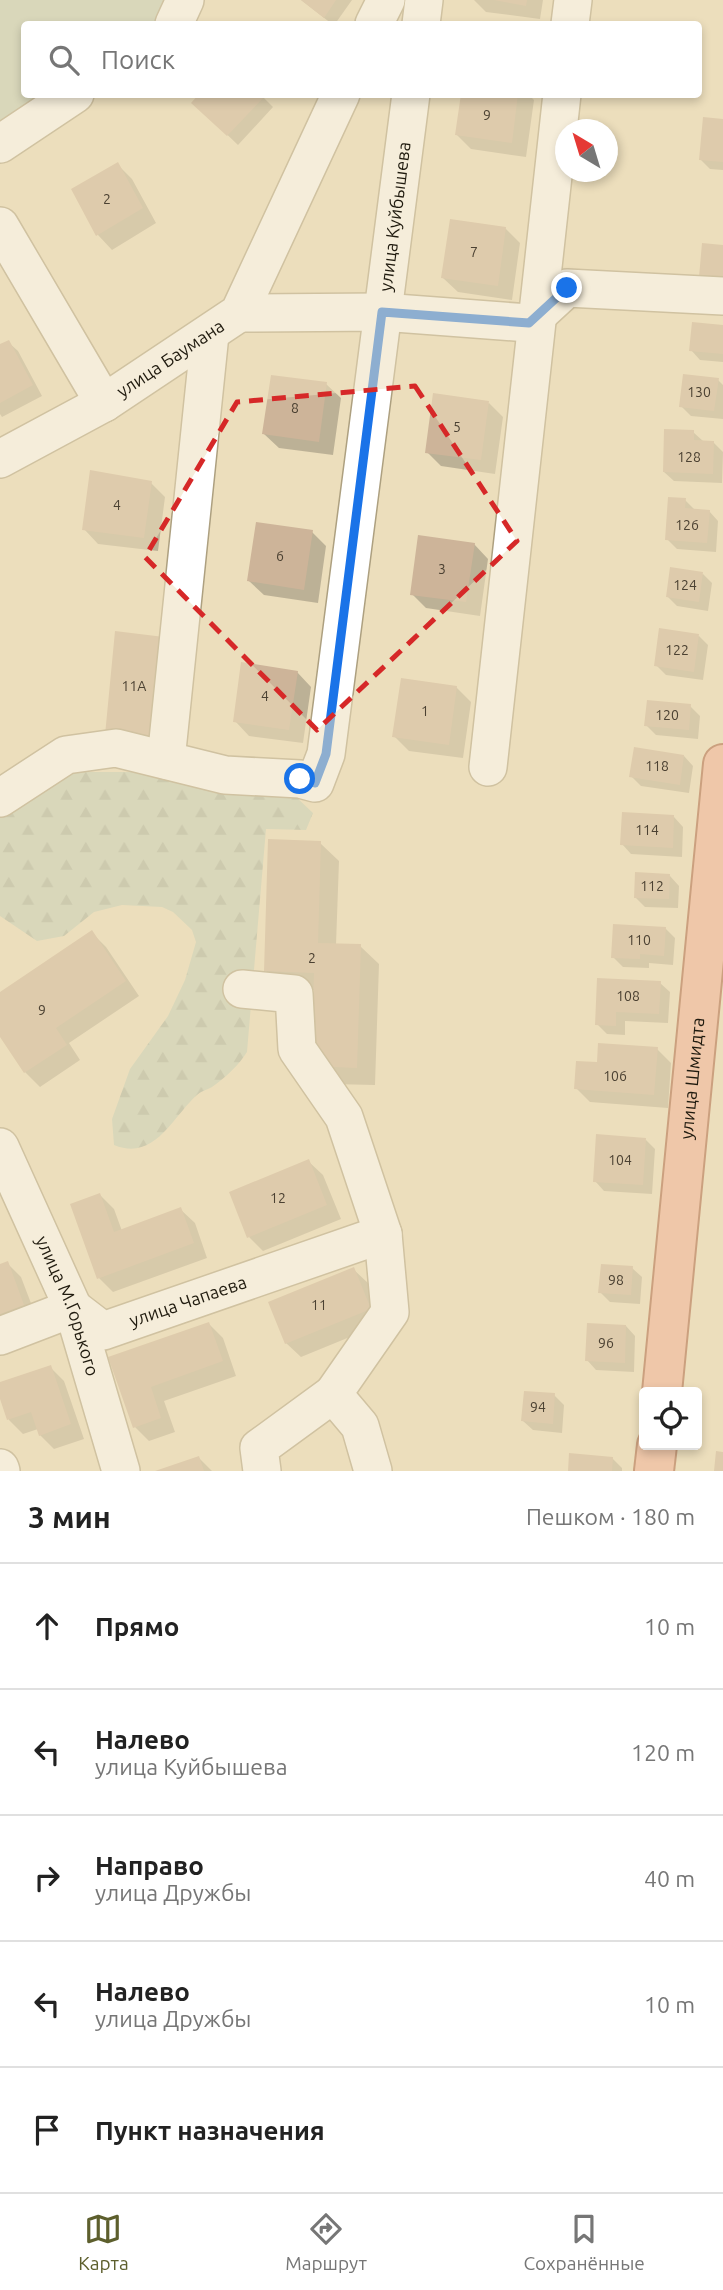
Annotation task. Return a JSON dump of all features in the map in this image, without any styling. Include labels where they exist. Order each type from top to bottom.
[{"type":"main road","name":"улица Шмидта","points":[[663,1387],[714,955],[723,764]]},
{"type":"main road","points":[[654,1471],[656,1450]]},
{"type":"street","points":[[175,21],[185,0]]},
{"type":"street","points":[[376,21],[386,0]]},
{"type":"street","points":[[421,21],[424,0]]},
{"type":"street","points":[[570,21],[573,0]]},
{"type":"street","points":[[0,144],[69,98]]},
{"type":"street","name":"улица Баумана","points":[[0,459],[104,403],[239,313],[339,98]]},
{"type":"street","name":"улица Куйбышева","points":[[166,760],[225,775],[300,779],[315,783],[326,754],[410,98]]},
{"type":"street","points":[[488,767],[562,98]]},
{"type":"street","points":[[0,226],[104,403]]},
{"type":"street","points":[[239,313],[382,312],[529,323],[567,288],[723,296]]},
{"type":"street","points":[[0,798],[66,755],[116,748],[166,760],[210,334]]},
{"type":"street","points":[[242,989],[294,994],[297,1049],[344,1117],[383,1234],[390,1312],[333,1394],[259,1448],[262,1471]]},
{"type":"street","name":"улица М.Горького","points":[[0,1147],[73,1308],[121,1471]]},
{"type":"street","name":"улица Чапаева","points":[[73,1308],[103,1331],[383,1234]]},
{"type":"street","points":[[0,1336],[73,1308]]},
{"type":"street","points":[[333,1394],[360,1426],[373,1471]]},
{"type":"highlighted area","points":[[415,386],[517,541],[317,730],[145,557],[237,402]]},
{"type":"green space","points":[[0,0],[173,0],[167,16],[159,21],[21,21],[21,98],[49,98],[0,125]]},
{"type":"green space","points":[[70,772],[155,772],[214,793],[292,793],[313,813],[306,830],[266,829],[247,1052],[227,1075],[212,1087],[200,1092],[162,1134],[141,1147],[128,1149],[114,1145],[112,1119],[130,1069],[168,1016],[185,980],[196,942],[192,930],[173,912],[162,907],[122,905],[94,912],[64,936],[37,941],[0,916],[0,817]]},
{"type":"building","points":[[301,0],[336,0],[324,18]]},
{"type":"building","points":[[494,0],[527,0],[526,6]]},
{"type":"building","points":[[195,98],[263,98],[227,136],[191,103]]},
{"type":"building","points":[[460,98],[518,98],[512,143],[455,135]]},
{"type":"building","points":[[703,117],[723,119],[723,162],[699,160]]},
{"type":"building","points":[[118,162],[143,208],[96,236],[71,189]]},
{"type":"building","points":[[450,219],[506,227],[498,286],[441,278]]},
{"type":"building","points":[[702,243],[723,245],[723,279],[699,277]]},
{"type":"building","points":[[692,322],[723,325],[723,354],[689,351]]},
{"type":"building","points":[[9,340],[33,385],[0,403],[0,344]]},
{"type":"building","points":[[683,374],[719,378],[714,411],[679,407]]},
{"type":"building","points":[[271,375],[327,382],[319,442],[262,434]]},
{"type":"building","points":[[433,393],[489,401],[481,460],[425,453]]},
{"type":"building","points":[[664,429],[694,430],[694,440],[714,441],[713,474],[663,472]]},
{"type":"building","points":[[90,470],[152,481],[144,538],[82,530]]},
{"type":"building","points":[[668,497],[686,498],[685,508],[710,510],[707,543],[665,540]]},
{"type":"building","points":[[256,522],[313,530],[304,590],[247,581]]},
{"type":"building","points":[[418,535],[475,543],[466,602],[410,595]]},
{"type":"building","points":[[670,567],[703,572],[699,602],[666,597]]},
{"type":"building","points":[[659,628],[699,634],[694,672],[654,666]]},
{"type":"building","points":[[115,631],[164,637],[154,741],[105,735]]},
{"type":"building","points":[[241,662],[298,671],[289,730],[233,722]]},
{"type":"building","points":[[401,678],[457,686],[449,745],[392,737]]},
{"type":"building","points":[[647,700],[691,704],[689,730],[644,726]]},
{"type":"building","points":[[634,747],[684,755],[680,785],[629,777]]},
{"type":"building","points":[[622,812],[674,815],[673,848],[620,845]]},
{"type":"building","points":[[268,839],[321,841],[318,943],[361,944],[357,1068],[311,1066],[314,973],[264,971]]},
{"type":"building","points":[[635,872],[670,874],[669,899],[634,898]]},
{"type":"building","points":[[613,924],[666,927],[664,956],[640,954],[640,959],[611,958]]},
{"type":"building","points":[[92,930],[126,981],[56,1028],[67,1045],[24,1073],[0,1037],[0,992]]},
{"type":"building","points":[[597,978],[661,981],[659,1014],[616,1012],[616,1026],[595,1025]]},
{"type":"building","points":[[598,1043],[658,1047],[654,1095],[574,1089],[576,1061],[597,1062]]},
{"type":"building","points":[[596,1134],[646,1138],[643,1185],[593,1182]]},
{"type":"building","points":[[309,1159],[327,1205],[247,1238],[229,1192]]},
{"type":"building","points":[[100,1193],[114,1232],[181,1207],[194,1243],[97,1279],[70,1204]]},
{"type":"building","points":[[8,1261],[24,1305],[0,1314],[0,1264]]},
{"type":"building","points":[[601,1264],[633,1266],[631,1295],[598,1293]]},
{"type":"building","points":[[354,1267],[371,1309],[285,1344],[268,1302]]},
{"type":"building","points":[[209,1322],[223,1361],[151,1387],[161,1418],[133,1428],[108,1357]]},
{"type":"building","points":[[587,1323],[626,1325],[625,1363],[585,1361]]},
{"type":"building","points":[[51,1365],[71,1424],[39,1436],[31,1412],[7,1420],[0,1399],[0,1382]]},
{"type":"building","points":[[524,1391],[555,1393],[553,1424],[521,1421]]},
{"type":"building","points":[[716,1451],[723,1452],[723,1471],[714,1471]]},
{"type":"building","points":[[569,1453],[613,1457],[612,1471],[568,1471]]},
{"type":"building","points":[[199,1456],[204,1471],[155,1471]]},
{"type":"route","points":[[300,779],[315,783],[326,754],[382,312],[529,323],[567,288]]}]
